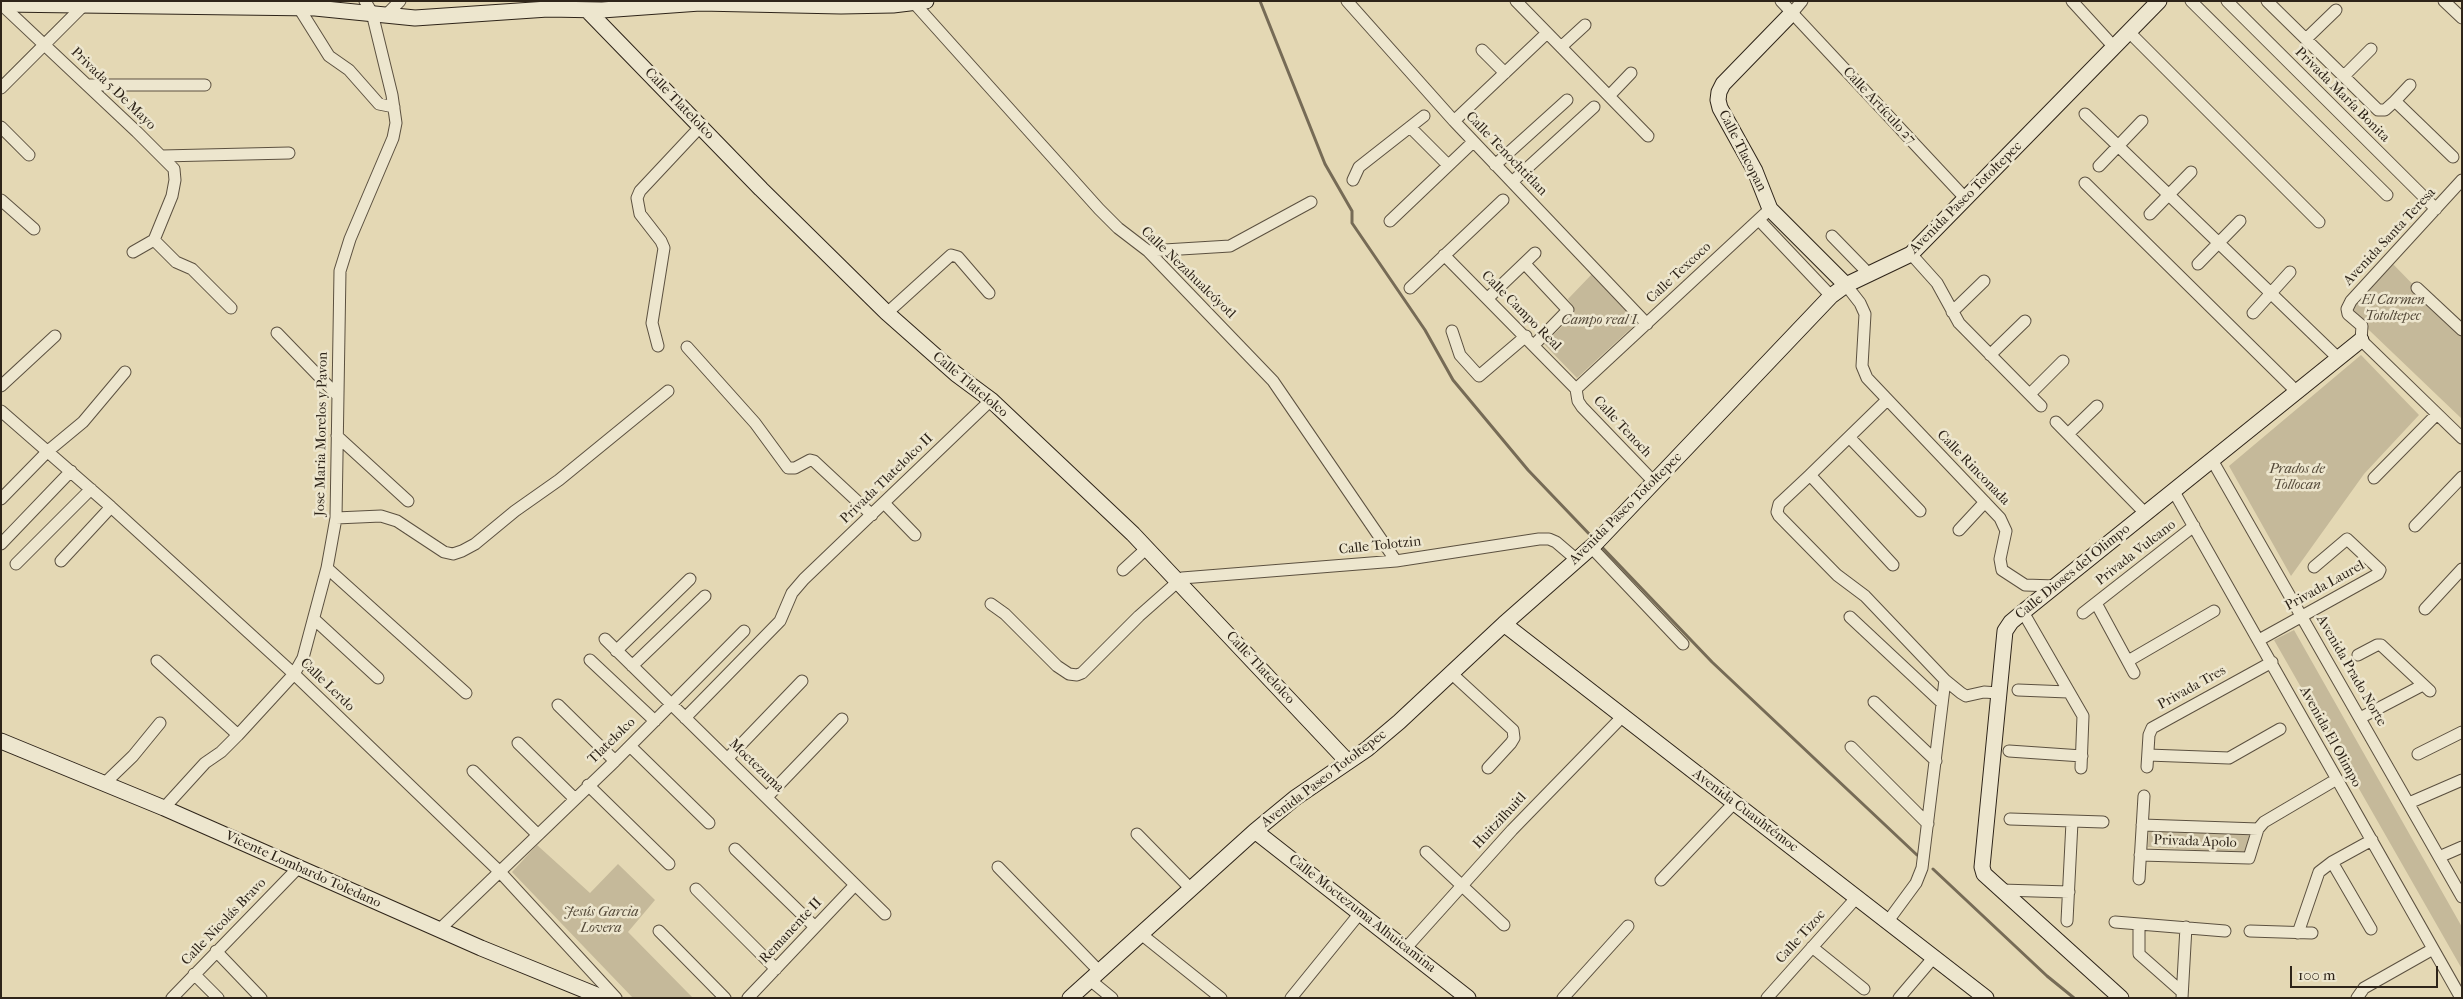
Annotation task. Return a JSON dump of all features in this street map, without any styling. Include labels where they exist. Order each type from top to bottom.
[{"type":"main road","name":"Avenida Paseo Totoltepec","points":[[1070,998],[1255,831],[1295,798],[1348,762],[1399,722],[1504,624],[1577,560],[1831,296],[1846,285],[1911,254],[2159,1]]},
{"type":"main road","points":[[1,4],[85,3],[374,10],[416,18],[551,5],[588,11],[616,5],[700,2],[840,6],[920,2]]},
{"type":"main road","name":"Calle Tlatelolco","points":[[588,11],[700,127],[887,313],[956,374],[991,400],[1147,548],[1348,762]]},
{"type":"main road","name":"Calle Tlacopan","points":[[1770,209],[1755,171],[1720,108],[1719,92],[1792,13]]},
{"type":"main road","points":[[1770,209],[1846,285]]},
{"type":"main road","name":"Calle Dioses del Olimpo","points":[[2121,998],[1986,878],[1982,867],[2005,631],[2011,622],[2022,612],[2361,340]]},
{"type":"main road","name":"Avenida Cuauhtémoc","points":[[1504,624],[1622,717],[1888,920],[1986,998]]},
{"type":"main road","name":"Vicente Lombardo Toledano","points":[[1,741],[164,808],[440,930],[604,998]]},
{"type":"main road","name":"Calle Moctezuma Alhuicamina","points":[[1255,831],[1405,949],[1461,996]]},
{"type":"street","points":[[374,10],[400,1]]},
{"type":"street","name":"Calle Tenochtitlan","points":[[1347,1],[1473,142],[1646,324]]},
{"type":"street","name":"Calle Artículo 27","points":[[1781,1],[1966,200]]},
{"type":"street","points":[[1792,13],[1802,1]]},
{"type":"street","points":[[2072,1],[2114,47]]},
{"type":"street","points":[[2191,1],[2387,195]]},
{"type":"street","name":"Privada María Bonita","points":[[2227,1],[2436,209]]},
{"type":"street","points":[[2268,1],[2378,110],[2386,110],[2410,85]]},
{"type":"street","points":[[2444,1],[2462,18]]},
{"type":"street","name":"Calle Nezahualcóyotl","points":[[920,2],[1099,209],[1148,251],[1273,381],[1396,561]]},
{"type":"street","points":[[1519,2],[1648,136]]},
{"type":"street","points":[[1,88],[85,3]]},
{"type":"street","name":"Privada 5 De Mayo","points":[[1,4],[174,169],[175,180],[172,196],[154,240]]},
{"type":"street","points":[[299,8],[330,56],[349,70],[379,104],[394,107]]},
{"type":"street","name":"Jose Maria Morelos y Pavon","points":[[164,808],[206,763],[221,752],[238,735],[294,674],[303,658],[314,619],[327,568],[336,518],[340,271],[350,239],[393,138],[396,123],[374,10]]},
{"type":"street","points":[[2306,39],[2336,10]]},
{"type":"street","points":[[1561,47],[1585,24]]},
{"type":"street","points":[[2129,32],[2319,222]]},
{"type":"street","points":[[1454,121],[1547,33]]},
{"type":"street","points":[[2344,76],[2371,49]]},
{"type":"street","points":[[1482,50],[1505,73]]},
{"type":"street","points":[[1609,96],[1631,73]]},
{"type":"street","points":[[88,85],[205,85]]},
{"type":"street","points":[[1495,165],[1567,100]]},
{"type":"street","points":[[2395,101],[2453,157]]},
{"type":"street","points":[[1512,182],[1594,107]]},
{"type":"street","points":[[2085,114],[2338,358]]},
{"type":"street","points":[[1353,180],[1359,167],[1424,116]]},
{"type":"street","points":[[2099,166],[2142,120]]},
{"type":"street","points":[[1,126],[29,155]]},
{"type":"street","points":[[1410,126],[1448,165]]},
{"type":"street","points":[[658,346],[652,323],[664,248],[661,241],[640,214],[637,198],[640,191],[700,127]]},
{"type":"street","points":[[1390,221],[1473,142]]},
{"type":"street","points":[[162,156],[289,153]]},
{"type":"street","points":[[2150,214],[2191,172]]},
{"type":"street","name":"Avenida Santa Teresa","points":[[2361,340],[2362,326],[2348,314],[2348,305],[2462,180]]},
{"type":"street","points":[[2085,183],[2296,391]]},
{"type":"street","points":[[1,200],[34,229]]},
{"type":"street","points":[[1410,288],[1503,200]]},
{"type":"street","points":[[1148,251],[1230,246],[1311,202]]},
{"type":"street","name":"Calle Tlacopan","points":[[1759,220],[1770,209]]},
{"type":"street","points":[[1759,220],[1831,296]]},
{"type":"street","name":"Calle Texcoco","points":[[1576,389],[1759,220]]},
{"type":"street","points":[[2198,264],[2240,221]]},
{"type":"street","points":[[1832,236],[1870,275]]},
{"type":"street","points":[[133,252],[154,240],[176,262],[192,269],[231,308]]},
{"type":"street","points":[[1488,298],[1535,253]]},
{"type":"street","points":[[1911,254],[1937,283],[1959,323],[2041,406]]},
{"type":"street","points":[[887,313],[950,255],[958,257],[989,293]]},
{"type":"street","name":"Calle Campo Real","points":[[1444,255],[1526,336],[1576,389]]},
{"type":"street","points":[[1525,264],[1568,310],[1534,345]]},
{"type":"street","points":[[2253,313],[2290,272]]},
{"type":"street","points":[[1952,312],[1984,281]]},
{"type":"street","name":"Calle Rinconada","points":[[1846,285],[1860,303],[1865,314],[1863,373],[1886,400],[2000,518],[2006,531],[2000,559],[2002,570],[2025,585],[2056,586]]},
{"type":"street","points":[[2417,288],[2462,330]]},
{"type":"street","points":[[1990,355],[2025,321]]},
{"type":"street","points":[[1452,331],[1460,355],[1479,376],[1526,336]]},
{"type":"street","points":[[277,334],[337,395]]},
{"type":"street","points":[[1,386],[55,336]]},
{"type":"street","points":[[2361,340],[2462,438]]},
{"type":"street","points":[[687,347],[755,423],[788,468],[796,468],[810,460],[814,461],[872,515]]},
{"type":"street","points":[[2030,394],[2063,361]]},
{"type":"street","points":[[1,499],[48,451],[83,422],[124,372]]},
{"type":"street","name":"Calle Tenoch","points":[[1576,389],[1578,401],[1582,406],[1654,482]]},
{"type":"street","points":[[336,518],[381,516],[397,521],[444,552],[453,554],[462,551],[475,544],[515,511],[559,480],[668,391]]},
{"type":"street","name":"Privada Tlatelolco II","points":[[685,718],[780,621],[792,593],[804,579],[991,400]]},
{"type":"street","points":[[1886,400],[1848,437],[1812,477],[1779,504],[1776,512],[1836,574],[1865,596],[1945,680],[1966,696],[1984,692],[1998,693]]},
{"type":"street","points":[[2068,434],[2097,406]]},
{"type":"street","points":[[2374,478],[2437,414]]},
{"type":"street","points":[[1,427],[5,415]]},
{"type":"street","name":"Calle Lerdo","points":[[5,415],[111,506],[294,674],[500,872],[616,998]]},
{"type":"street","points":[[2056,422],[2145,513]]},
{"type":"street","points":[[337,436],[408,501]]},
{"type":"street","points":[[1848,437],[1920,512]]},
{"type":"street","name":"Avenida Prado Norte","points":[[2212,460],[2462,897]]},
{"type":"street","points":[[1,544],[71,471]]},
{"type":"street","points":[[1812,477],[1893,565]]},
{"type":"street","points":[[2415,526],[2462,477]]},
{"type":"street","points":[[16,564],[91,489]]},
{"type":"street","name":"Avenida El Olimpo","points":[[2173,490],[2461,998]]},
{"type":"street","points":[[1959,530],[1985,502]]},
{"type":"street","points":[[884,503],[915,535]]},
{"type":"street","points":[[61,561],[111,506]]},
{"type":"street","name":"Privada Vulcano","points":[[2083,613],[2194,526]]},
{"type":"street","name":"Calle Tolotzin","points":[[1178,581],[1186,578],[1253,571],[1396,561],[1539,538],[1556,542],[1577,560]]},
{"type":"street","name":"Privada Laurel","points":[[2259,640],[2378,574],[2380,570],[2347,539],[2314,567]]},
{"type":"street","points":[[1595,543],[1683,644]]},
{"type":"street","points":[[1123,570],[1147,548]]},
{"type":"street","points":[[327,568],[466,693]]},
{"type":"street","points":[[2425,608],[2462,569]]},
{"type":"street","points":[[616,651],[690,579]]},
{"type":"street","points":[[991,604],[1005,614],[1057,666],[1068,674],[1077,675],[1082,673],[1178,581]]},
{"type":"street","points":[[632,666],[705,596]]},
{"type":"street","name":"Privada Vulcano","points":[[2096,603],[2134,673]]},
{"type":"street","points":[[2128,661],[2214,611]]},
{"type":"street","points":[[2010,751],[2082,762],[2083,716],[2022,612]]},
{"type":"street","points":[[1850,617],[1942,704]]},
{"type":"street","points":[[314,619],[378,678]]},
{"type":"street","name":"Tlatelolco","points":[[440,930],[538,836],[574,798],[615,761],[744,631]]},
{"type":"street","name":"Moctezuma","points":[[605,639],[885,914]]},
{"type":"street","points":[[2358,655],[2377,645],[2381,645],[2427,688],[2360,718]]},
{"type":"street","points":[[590,660],[655,721]]},
{"type":"street","points":[[157,661],[238,735]]},
{"type":"street","name":"Privada Tres","points":[[2272,662],[2152,728],[2149,735],[2148,761],[2229,758],[2280,729]]},
{"type":"street","points":[[1451,673],[1512,730],[1514,738],[1511,743],[1488,768]]},
{"type":"street","points":[[1888,920],[1920,876],[1945,680]]},
{"type":"street","points":[[727,759],[802,681]]},
{"type":"street","points":[[2018,690],[2068,692]]},
{"type":"street","points":[[1874,702],[1936,761]]},
{"type":"street","points":[[558,705],[615,761]]},
{"type":"street","name":"Huitzilhuitl","points":[[1405,949],[1564,775],[1622,717]]},
{"type":"street","points":[[766,797],[842,719]]},
{"type":"street","points":[[105,783],[133,756],[160,723]]},
{"type":"street","points":[[2418,754],[2462,732]]},
{"type":"street","points":[[518,743],[574,798]]},
{"type":"street","points":[[630,746],[709,823]]},
{"type":"street","points":[[1851,747],[1928,824]]},
{"type":"street","points":[[473,771],[538,836]]},
{"type":"street","points":[[2258,829],[2268,818],[2337,780]]},
{"type":"street","points":[[2409,803],[2462,780]]},
{"type":"street","points":[[588,785],[669,864]]},
{"type":"street","name":"Privada Apolo","points":[[2139,879],[2144,796]]},
{"type":"street","points":[[1661,880],[1734,803]]},
{"type":"street","points":[[2010,819],[2103,822]]},
{"type":"street","points":[[2068,921],[2072,822]]},
{"type":"street","name":"Privada Apolo","points":[[2140,855],[2245,859],[2251,856],[2258,829],[2142,825]]},
{"type":"street","points":[[1137,834],[1191,888]]},
{"type":"street","points":[[2298,933],[2319,872],[2332,862],[2372,840]]},
{"type":"street","points":[[2439,856],[2462,847]]},
{"type":"street","points":[[735,849],[815,927]]},
{"type":"street","points":[[1426,852],[1504,925]]},
{"type":"street","points":[[2332,862],[2371,929]]},
{"type":"street","points":[[998,867],[1095,976],[1112,998]]},
{"type":"street","name":"Calle Nicolás Bravo","points":[[172,998],[298,868]]},
{"type":"street","name":"Remanente II","points":[[748,998],[855,885]]},
{"type":"street","points":[[696,889],[776,969]]},
{"type":"street","points":[[2001,890],[2069,892]]},
{"type":"street","name":"Calle Tizoc","points":[[1770,997],[1857,897]]},
{"type":"street","points":[[1292,998],[1360,913]]},
{"type":"street","points":[[2115,922],[2225,931]]},
{"type":"street","points":[[2139,924],[2139,954],[2182,995]]},
{"type":"street","points":[[1563,998],[1628,926]]},
{"type":"street","points":[[2182,995],[2186,927]]},
{"type":"street","points":[[2250,930],[2312,933]]},
{"type":"street","points":[[659,932],[725,998]]},
{"type":"street","points":[[1141,934],[1221,998]]},
{"type":"street","points":[[1812,947],[1864,990]]},
{"type":"street","points":[[2357,998],[2364,988],[2433,949]]},
{"type":"street","points":[[216,951],[261,998]]},
{"type":"street","points":[[1898,998],[1934,957]]},
{"type":"street","points":[[194,974],[218,998]]},
{"type":"green space","name":"El Carmen Totoltepec","points":[[2392,263],[2462,335],[2462,419],[2347,309]]},
{"type":"green space","name":"Campo real I","points":[[1592,274],[1638,322],[1577,378],[1544,344],[1573,316],[1574,308],[1568,299]]},
{"type":"green space","name":"Prados de Tollocan","points":[[2361,355],[2419,415],[2364,474],[2291,576],[2229,466]]},
{"type":"green space","points":[[2294,630],[2462,927],[2462,969],[2274,640]]},
{"type":"green space","points":[[2149,831],[2252,834],[2246,853],[2148,847]]},
{"type":"green space","name":"Jesús Garcia Lovera","points":[[537,845],[590,893],[618,864],[655,900],[628,932],[693,998],[633,998],[512,872]]},
{"type":"waterway","points":[[1260,1],[1325,164],[1352,211],[1352,223],[1425,330],[1453,380],[1528,470],[1593,538]]},
{"type":"waterway","points":[[1599,544],[1712,662],[1917,855]]},
{"type":"waterway","points":[[1933,869],[2047,976],[2074,998]]}]
